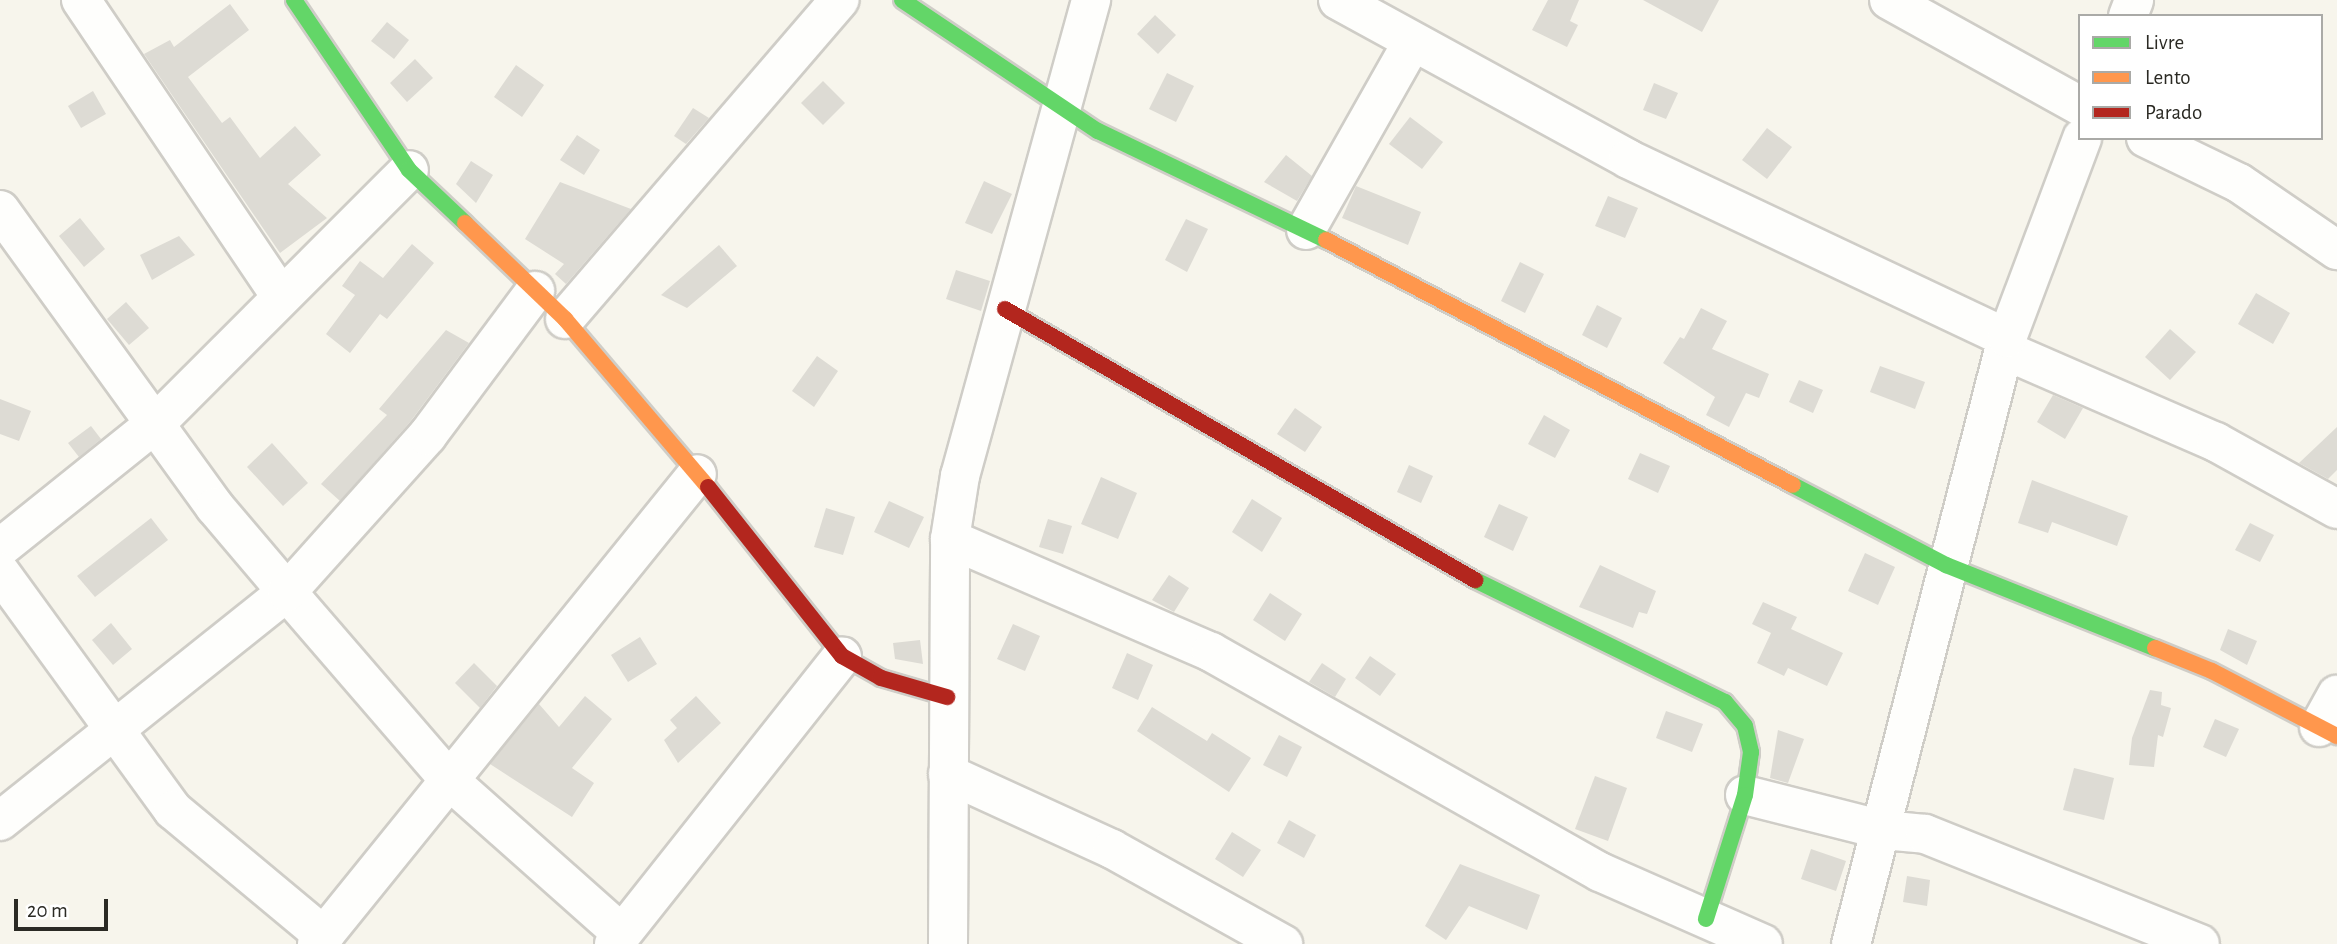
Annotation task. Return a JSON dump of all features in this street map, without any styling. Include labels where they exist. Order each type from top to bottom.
[{"type":"street","points":[[81,0],[281,297]]},
{"type":"street","points":[[294,0],[409,170],[565,319],[767,556],[842,656],[881,678],[947,697]]},
{"type":"street","points":[[565,319],[839,0]]},
{"type":"street","points":[[902,0],[1062,104],[1098,131],[1306,230],[1946,565],[2331,719]]},
{"type":"street","points":[[948,944],[947,697],[950,539],[960,476],[1091,0]]},
{"type":"street","points":[[1338,0],[1412,43],[1628,159],[2005,344],[2216,442],[2337,509]]},
{"type":"street","points":[[1889,0],[2078,105]]},
{"type":"street","points":[[1306,230],[1412,43]]},
{"type":"street","points":[[1850,944],[1883,830],[1946,565],[2005,344],[2081,140]]},
{"type":"street","points":[[2150,140],[2239,183],[2337,250]]},
{"type":"street","points":[[0,548],[155,424],[409,170]]},
{"type":"street","points":[[0,210],[215,507],[286,592],[450,781],[618,938],[842,656]]},
{"type":"street","points":[[0,821],[286,592],[427,436],[535,291]]},
{"type":"street","points":[[1005,309],[1449,568],[1724,702],[1745,726],[1751,752],[1745,795],[1706,919]]},
{"type":"street","points":[[0,572],[116,726],[173,810],[320,940],[697,474]]},
{"type":"street","points":[[950,539],[1211,652],[1600,872],[1763,944]]},
{"type":"street","points":[[948,774],[1112,849],[1283,944]]},
{"type":"street","points":[[1745,795],[1883,830],[1925,834],[2200,944]]},
{"type":"building","points":[[1548,0],[1579,0],[1570,21],[1578,25],[1567,47],[1532,30]]},
{"type":"building","points":[[1643,0],[1719,0],[1702,32]]},
{"type":"building","points":[[230,4],[249,30],[188,77],[222,123],[230,117],[260,158],[295,126],[321,155],[288,184],[327,218],[280,253],[144,54],[170,40],[174,47]]},
{"type":"building","points":[[1155,15],[1176,35],[1158,54],[1137,34]]},
{"type":"building","points":[[387,22],[409,40],[394,59],[371,41]]},
{"type":"building","points":[[415,59],[433,78],[407,102],[390,83]]},
{"type":"building","points":[[516,65],[544,85],[522,117],[494,97]]},
{"type":"building","points":[[1167,73],[1194,86],[1176,122],[1149,109]]},
{"type":"building","points":[[823,81],[845,103],[823,125],[801,103]]},
{"type":"building","points":[[1654,83],[1678,93],[1666,119],[1643,110]]},
{"type":"building","points":[[93,91],[106,114],[81,128],[68,106]]},
{"type":"building","points":[[693,108],[709,118],[686,144],[674,136]]},
{"type":"building","points":[[1410,117],[1443,142],[1422,169],[1389,144]]},
{"type":"building","points":[[1767,128],[1792,147],[1767,179],[1742,160]]},
{"type":"building","points":[[577,135],[600,150],[584,175],[560,160]]},
{"type":"building","points":[[1286,155],[1312,176],[1297,201],[1264,182]]},
{"type":"building","points":[[471,161],[493,175],[476,203],[456,184]]},
{"type":"building","points":[[984,181],[1012,194],[992,234],[965,223]]},
{"type":"building","points":[[560,182],[631,209],[566,284],[555,274],[564,264],[525,239]]},
{"type":"building","points":[[1356,186],[1421,212],[1408,245],[1342,218]]},
{"type":"building","points":[[1608,196],[1638,208],[1625,238],[1595,226]]},
{"type":"building","points":[[80,218],[105,249],[84,267],[59,236]]},
{"type":"building","points":[[1186,219],[1208,229],[1187,272],[1165,260]]},
{"type":"building","points":[[179,236],[195,255],[152,280],[140,255]]},
{"type":"building","points":[[412,244],[434,263],[387,319],[380,314],[350,353],[326,334],[355,295],[342,286],[360,261],[383,278]]},
{"type":"building","points":[[719,245],[737,266],[687,308],[661,295]]},
{"type":"building","points":[[1520,262],[1544,274],[1525,313],[1501,301]]},
{"type":"building","points":[[956,270],[990,281],[981,311],[946,299]]},
{"type":"building","points":[[2256,293],[2290,313],[2273,344],[2238,324]]},
{"type":"building","points":[[126,302],[149,328],[129,345],[107,319]]},
{"type":"building","points":[[1597,305],[1622,318],[1607,348],[1582,335]]},
{"type":"building","points":[[1701,308],[1727,321],[1712,349],[1769,374],[1759,398],[1746,393],[1729,427],[1706,415],[1715,397],[1663,363],[1680,337],[1684,339]]},
{"type":"building","points":[[2170,329],[2196,352],[2170,380],[2145,357]]},
{"type":"building","points":[[446,330],[469,343],[410,422],[340,501],[321,484],[387,415],[379,409]]},
{"type":"building","points":[[817,356],[838,371],[814,407],[792,391]]},
{"type":"building","points":[[1880,366],[1925,382],[1915,409],[1870,392]]},
{"type":"building","points":[[1799,380],[1823,390],[1813,413],[1789,402]]},
{"type":"building","points":[[2053,395],[2083,408],[2065,439],[2037,422]]},
{"type":"building","points":[[0,399],[31,411],[19,441],[0,434]]},
{"type":"building","points":[[1295,408],[1322,427],[1305,452],[1277,434]]},
{"type":"building","points":[[1544,415],[1570,430],[1555,458],[1528,444]]},
{"type":"building","points":[[91,426],[101,439],[79,457],[68,443]]},
{"type":"building","points":[[2337,427],[2337,470],[2328,479],[2299,463]]},
{"type":"building","points":[[272,443],[308,483],[283,506],[247,467]]},
{"type":"building","points":[[1640,453],[1670,466],[1658,493],[1628,479]]},
{"type":"building","points":[[1409,465],[1433,476],[1421,503],[1397,492]]},
{"type":"building","points":[[1101,477],[1137,493],[1118,539],[1081,524]]},
{"type":"building","points":[[2032,480],[2128,516],[2117,546],[2052,522],[2048,533],[2018,523]]},
{"type":"building","points":[[1252,499],[1282,518],[1262,552],[1232,532]]},
{"type":"building","points":[[889,501],[924,517],[909,548],[874,532]]},
{"type":"building","points":[[1499,504],[1528,517],[1513,551],[1484,537]]},
{"type":"building","points":[[826,508],[855,517],[843,555],[814,547]]},
{"type":"building","points":[[151,518],[168,540],[95,597],[77,576]]},
{"type":"building","points":[[1048,519],[1072,526],[1063,554],[1039,547]]},
{"type":"building","points":[[2250,523],[2274,535],[2260,562],[2235,550]]},
{"type":"building","points":[[1865,553],[1895,567],[1878,605],[1848,591]]},
{"type":"building","points":[[1600,565],[1656,591],[1647,614],[1639,612],[1633,628],[1579,607]]},
{"type":"building","points":[[1169,575],[1189,588],[1174,612],[1152,600]]},
{"type":"building","points":[[1270,593],[1302,614],[1285,641],[1253,620]]},
{"type":"building","points":[[1763,602],[1797,617],[1791,629],[1843,653],[1827,686],[1788,668],[1784,676],[1757,663],[1771,633],[1752,624]]},
{"type":"building","points":[[111,623],[132,649],[113,665],[92,640]]},
{"type":"building","points":[[1013,624],[1040,636],[1025,671],[997,659]]},
{"type":"building","points":[[2228,629],[2257,641],[2247,665],[2220,650]]},
{"type":"building","points":[[640,637],[657,664],[628,682],[611,655]]},
{"type":"building","points":[[920,640],[923,664],[895,659],[893,643]]},
{"type":"building","points":[[1127,653],[1153,665],[1138,700],[1112,688]]},
{"type":"building","points":[[1370,656],[1396,674],[1380,696],[1355,678]]},
{"type":"building","points":[[474,663],[497,686],[480,708],[455,683]]},
{"type":"building","points":[[1322,663],[1346,679],[1335,697],[1309,682]]},
{"type":"building","points":[[2150,690],[2162,692],[2161,705],[2171,708],[2163,737],[2158,735],[2154,767],[2129,765],[2132,738]]},
{"type":"building","points":[[585,696],[612,719],[572,768],[594,783],[572,817],[490,764],[539,704],[559,727]]},
{"type":"building","points":[[696,696],[721,723],[678,763],[664,740],[677,728],[670,720]]},
{"type":"building","points":[[1152,707],[1207,741],[1212,733],[1251,758],[1229,792],[1137,731]]},
{"type":"building","points":[[1666,711],[1703,724],[1692,752],[1656,738]]},
{"type":"building","points":[[2215,719],[2239,729],[2226,757],[2203,747]]},
{"type":"building","points":[[1778,730],[1804,739],[1788,783],[1770,778]]},
{"type":"building","points":[[1279,735],[1302,747],[1287,777],[1263,765]]},
{"type":"building","points":[[2074,768],[2114,778],[2104,820],[2063,810]]},
{"type":"building","points":[[1595,776],[1627,788],[1608,841],[1575,829]]},
{"type":"building","points":[[1289,820],[1316,835],[1304,858],[1277,843]]},
{"type":"building","points":[[1232,832],[1261,850],[1243,877],[1215,859]]},
{"type":"building","points":[[1811,849],[1846,861],[1836,891],[1801,879]]},
{"type":"building","points":[[1460,864],[1540,895],[1527,930],[1469,906],[1446,940],[1425,926]]},
{"type":"building","points":[[1907,876],[1930,880],[1927,906],[1903,902]]},
{"type":"traffic: fast","points":[[294,0],[409,170],[465,223]]},
{"type":"traffic: fast","points":[[902,0],[1098,131],[1326,240]]},
{"type":"traffic: fast","points":[[1793,485],[1946,565],[2155,648]]},
{"type":"traffic: fast","points":[[1475,580],[1725,702],[1745,726],[1751,752],[1745,795],[1706,919]]},
{"type":"traffic: slow","points":[[465,223],[565,319],[708,487]]},
{"type":"traffic: slow","points":[[1326,240],[1793,485]]},
{"type":"traffic: slow","points":[[2155,648],[2212,671],[2337,736]]},
{"type":"traffic: jam","points":[[1005,309],[1475,580]]},
{"type":"traffic: jam","points":[[708,487],[842,656],[881,678],[947,697]]}]
